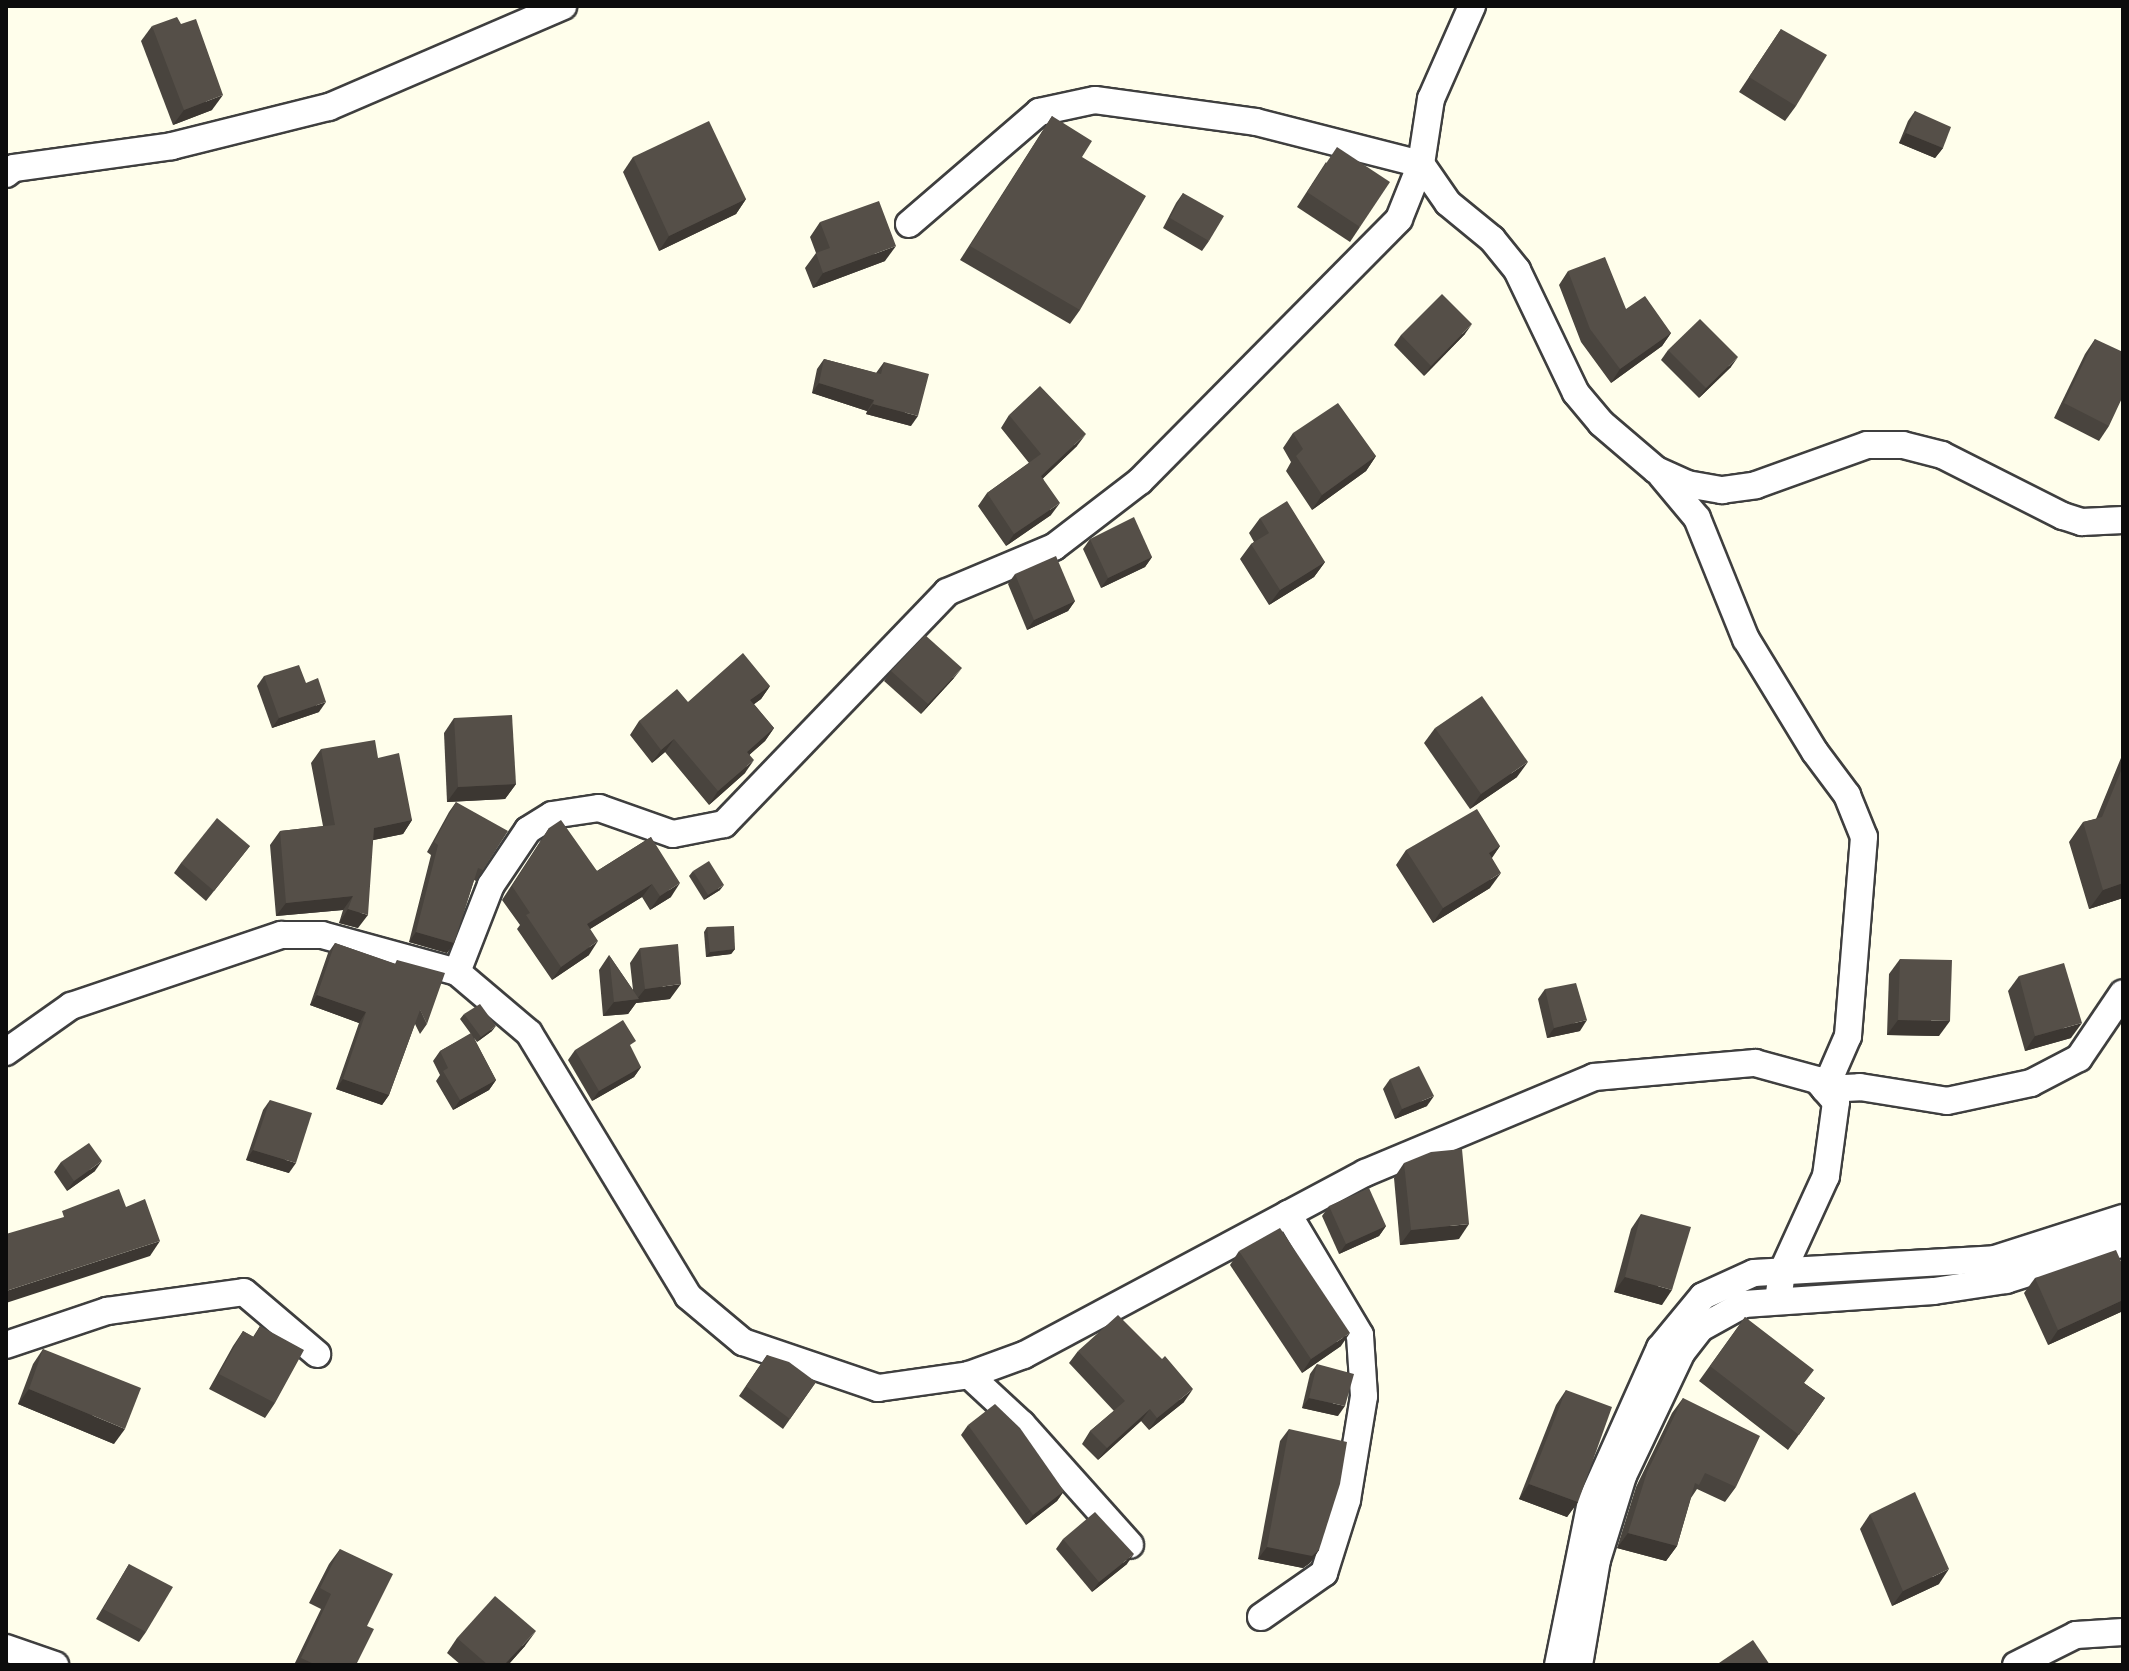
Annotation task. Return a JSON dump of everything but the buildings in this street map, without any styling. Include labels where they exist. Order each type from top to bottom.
[{"type":"street","points":[[6,174],[14,168],[172,146],[329,107],[563,6]]},
{"type":"street","points":[[457,972],[491,885],[528,830],[552,815],[599,808],[673,834],[724,824],[947,592],[1054,547],[1140,481],[1399,219],[1421,164],[1431,99],[1472,6]]},
{"type":"street","points":[[909,224],[1039,112],[1095,100],[1256,122],[1421,164],[1448,203],[1492,239],[1517,270],[1576,393],[1601,423],[1656,470],[1697,518],[1746,639],[1815,752],[1847,795],[1864,837],[1848,1036],[1825,1089]]},
{"type":"street","points":[[1656,470],[1687,484],[1722,490],[1756,485],[1867,445],[1903,445],[1942,455],[2063,516],[2082,522],[2123,520]]},
{"type":"street","points":[[6,1052],[71,1006],[281,935],[322,935],[457,972],[529,1033],[688,1296],[743,1342],[878,1388],[969,1375],[1024,1355],[1365,1173],[1594,1077],[1755,1063],[1817,1080],[1836,1102],[1826,1176],[1782,1272],[1778,1299]]},
{"type":"street","points":[[1825,1089],[1860,1087],[1947,1101],[2031,1083],[2079,1058],[2123,993]]},
{"type":"street","points":[[1261,1617],[1324,1573],[1347,1500],[1364,1396],[1360,1335],[1288,1214]]},
{"type":"street","points":[[1558,1665],[1591,1502],[1660,1348],[1693,1306],[1724,1283],[1754,1273],[1995,1259],[2123,1218]]},
{"type":"street","points":[[1579,1665],[1597,1560],[1623,1476],[1682,1352],[1721,1312],[1778,1299],[1934,1291],[2006,1280],[2123,1243]]},
{"type":"street","points":[[6,1345],[107,1311],[244,1292],[317,1354]]},
{"type":"street","points":[[969,1375],[1022,1424],[1130,1545]]},
{"type":"street","points":[[2016,1665],[2076,1635],[2123,1632]]},
{"type":"street","points":[[6,1648],[55,1665]]}]
